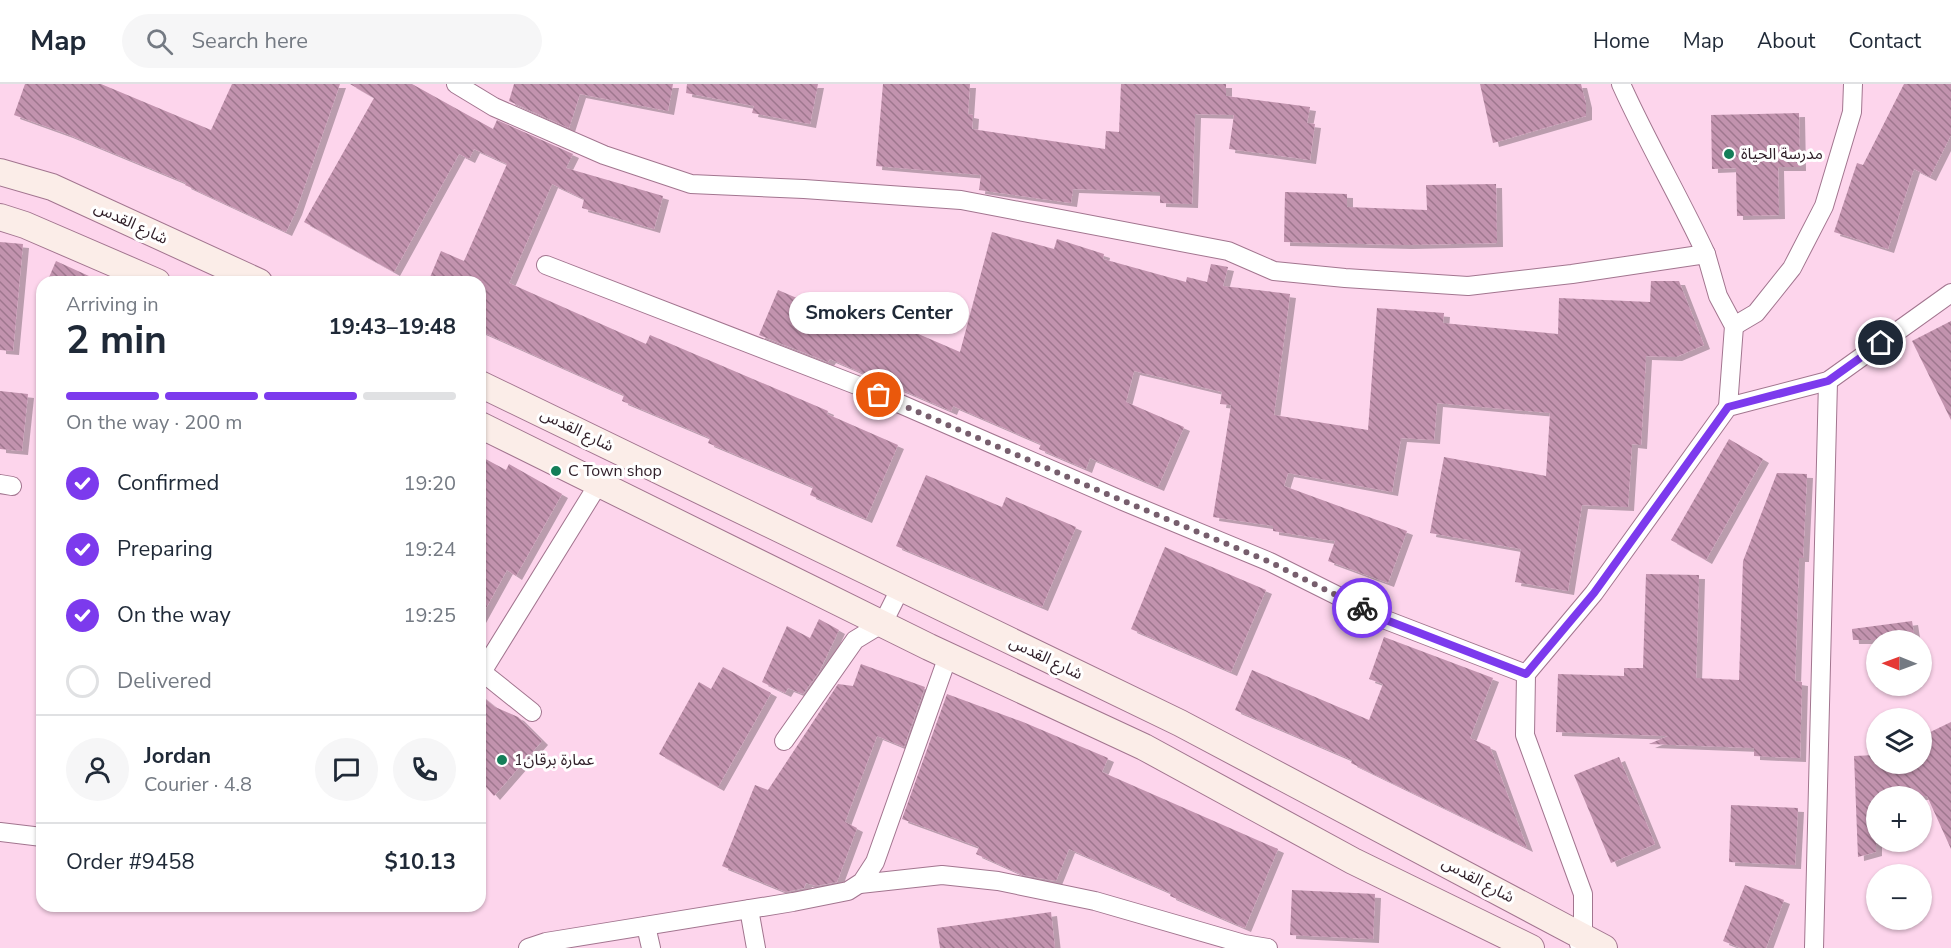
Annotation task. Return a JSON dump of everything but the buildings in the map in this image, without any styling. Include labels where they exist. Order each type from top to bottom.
[{"type":"main road","name":"شارع القدس","points":[[0,172],[52,187],[246,276]]},
{"type":"main road","points":[[0,217],[25,225],[143,276]]},
{"type":"main road","name":"شارع القدس","points":[[486,387],[1180,723],[1588,944]]},
{"type":"main road","points":[[486,428],[948,656],[1143,747],[1353,861],[1531,948]]},
{"type":"street","points":[[456,84],[494,107],[604,155],[691,184],[961,200],[1228,251],[1274,271],[1468,286],[1572,274],[1706,254]]},
{"type":"street","points":[[1588,944],[1583,894],[1525,735],[1526,674],[1594,593],[1728,407],[1734,326],[1718,296],[1706,254],[1685,208],[1639,125],[1621,84]]},
{"type":"street","points":[[1734,326],[1756,313],[1792,268],[1824,207],[1852,112],[1854,85]]},
{"type":"street","points":[[546,265],[859,386],[1270,562],[1386,620],[1526,674]]},
{"type":"street","points":[[1728,407],[1828,381],[1951,292]]},
{"type":"street","points":[[1815,948],[1828,381]]},
{"type":"street","points":[[486,666],[599,483]]},
{"type":"street","points":[[784,741],[855,640],[883,624],[902,587]]},
{"type":"street","points":[[860,884],[875,862],[948,656]]},
{"type":"street","points":[[486,675],[532,712]]},
{"type":"street","points":[[0,832],[36,836]]},
{"type":"street","points":[[528,948],[546,942],[848,891],[860,884],[942,875],[999,881],[1095,902],[1244,944],[1268,948]]},
{"type":"street","points":[[749,909],[756,948]]},
{"type":"street","points":[[646,926],[651,948]]},
{"type":"way so far","points":[[879,395],[977,439],[1270,562],[1362,608]]},
{"type":"place","name":"مدرسة الحياة","points":[[1729,154]]},
{"type":"place","name":"Smokers Center","points":[[879,395]]},
{"type":"place","name":"C Town shop","points":[[556,471]]},
{"type":"place","name":"1عمارة برقان","points":[[502,760]]},
{"type":"route","points":[[1362,608],[1386,620],[1526,674],[1594,593],[1728,407],[1828,381],[1881,343]]}]
